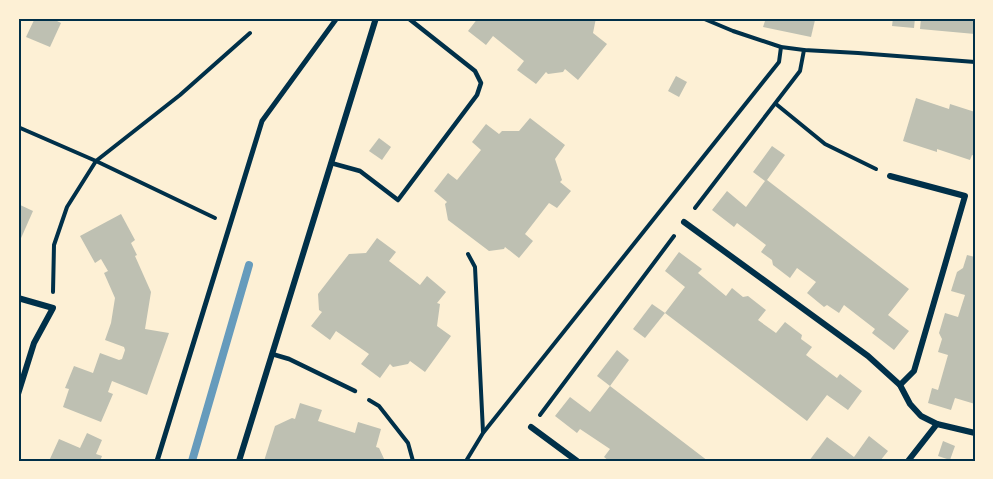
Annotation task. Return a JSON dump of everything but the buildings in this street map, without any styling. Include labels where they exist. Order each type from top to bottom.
[{"type":"street","points":[[157,461],[262,121],[337,18]]},
{"type":"street","points":[[239,461],[376,18]]},
{"type":"street","points":[[890,176],[964,196],[914,371],[900,385]]},
{"type":"street","points":[[684,222],[868,356],[900,385],[910,404],[921,416],[936,424],[975,433]]},
{"type":"street","points":[[18,298],[53,308],[34,343],[18,394]]},
{"type":"street","points":[[908,461],[936,424]]},
{"type":"street","points":[[531,427],[577,461]]},
{"type":"lane","points":[[331,163],[360,171],[398,200],[477,95],[482,83],[475,71],[408,18]]},
{"type":"lane","points":[[272,354],[289,359],[355,391]]},
{"type":"path","points":[[702,18],[782,47],[975,62]]},
{"type":"path","points":[[53,308],[54,245],[67,207],[96,160],[180,95],[250,33]]},
{"type":"path","points":[[466,461],[483,433],[779,62],[782,47]]},
{"type":"path","points":[[531,427],[800,71],[804,50]]},
{"type":"path","points":[[776,104],[825,144],[890,176]]},
{"type":"path","points":[[18,127],[96,160],[217,219],[230,222]]},
{"type":"path","points":[[468,254],[475,267],[483,433]]},
{"type":"path","points":[[355,391],[379,406],[408,443],[413,461]]},
{"type":"waterway","points":[[192,461],[249,265]]}]
